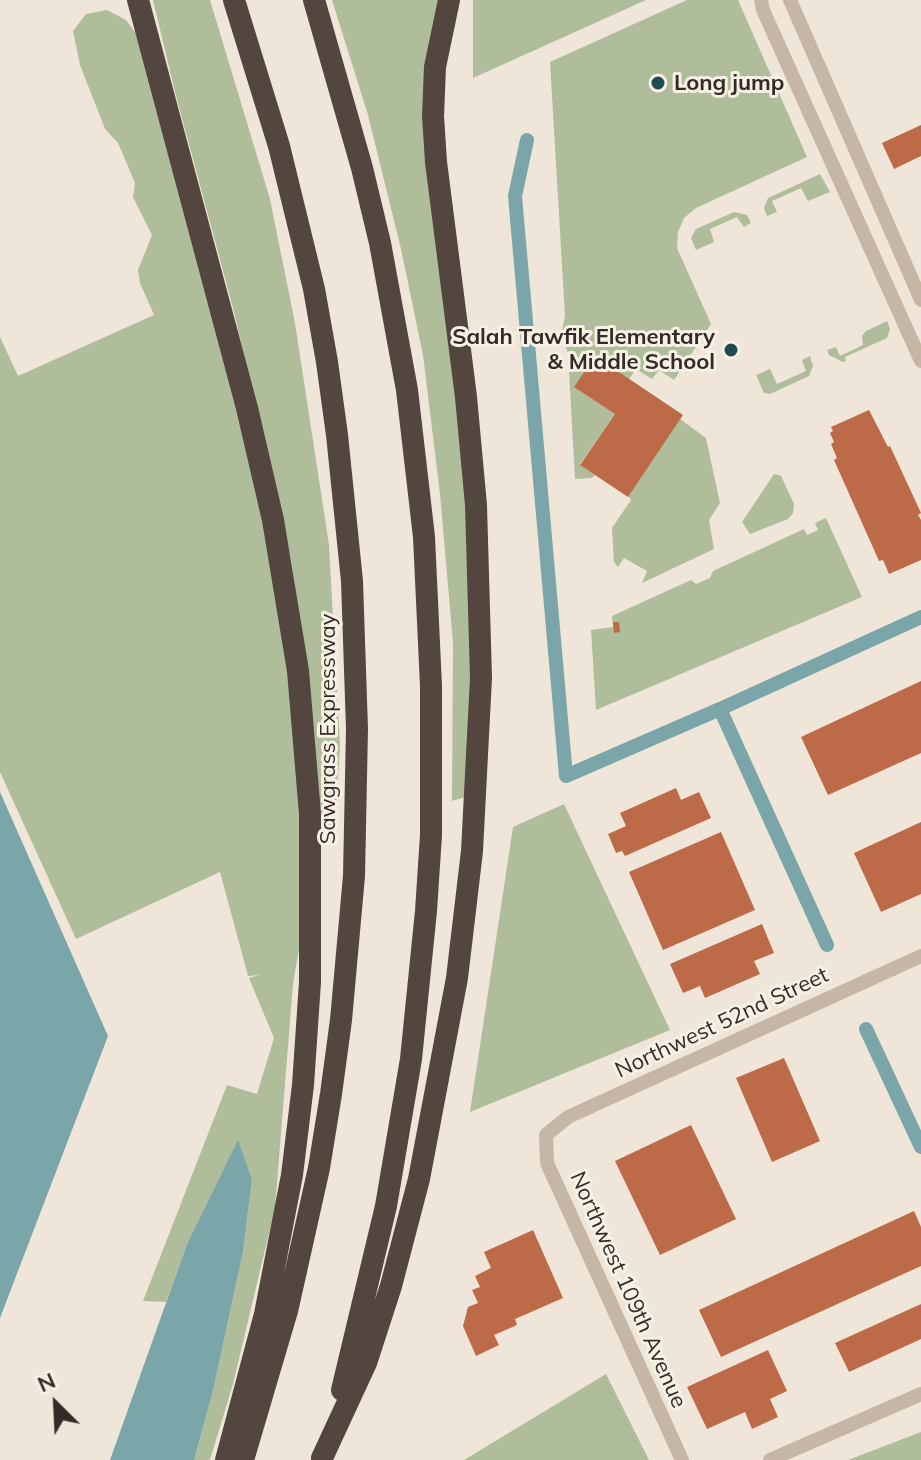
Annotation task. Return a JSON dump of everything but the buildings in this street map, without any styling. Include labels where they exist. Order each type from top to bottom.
[{"type":"highway","points":[[138,0],[267,492],[298,671],[309,790],[312,868],[310,982],[303,1085],[292,1175],[265,1314],[226,1460]]},
{"type":"highway","name":"Sawgrass Expressway","points":[[234,0],[286,174],[314,289],[327,362],[352,581],[357,729],[353,891],[331,1094],[319,1168],[287,1311],[243,1460]]},
{"type":"highway","points":[[314,0],[380,243],[407,390],[424,537],[432,746],[431,835],[424,940],[400,1131],[371,1280],[322,1459]]},
{"type":"highway","points":[[322,1459],[366,1363],[391,1286],[415,1194],[445,1052],[472,851],[481,678],[476,505],[433,116],[435,67],[449,0]]},
{"type":"street","points":[[761,0],[915,333],[920,355]]},
{"type":"street","points":[[790,0],[921,300]]},
{"type":"street","name":"Northwest 52nd Street","points":[[546,1135],[568,1117],[921,956]]},
{"type":"street","name":"Northwest 109th Avenue","points":[[546,1135],[547,1163],[682,1460]]},
{"type":"street","points":[[770,1460],[921,1394]]},
{"type":"green space","points":[[153,0],[210,0],[270,199],[295,323],[329,545],[340,745],[334,844],[320,839],[310,694],[291,559],[233,308]]},
{"type":"green space","points":[[332,0],[446,0],[432,62],[471,506],[472,795],[452,801],[453,643],[440,494],[423,355],[368,115]]},
{"type":"green space","points":[[473,0],[646,0],[473,78]]},
{"type":"green space","points":[[687,0],[738,0],[807,157],[696,208],[684,218],[678,232],[677,248],[711,324],[674,380],[659,370],[652,379],[636,369],[629,379],[595,357],[575,387],[615,414],[580,464],[595,475],[575,479],[568,353],[561,335],[565,316],[550,62]]},
{"type":"green space","points":[[107,10],[126,20],[140,39],[266,520],[298,729],[303,925],[293,984],[275,1208],[233,1384],[210,1460],[194,1460],[213,1391],[243,1252],[252,1179],[238,1141],[187,1244],[166,1302],[143,1301],[227,1085],[257,1094],[274,1038],[249,978],[259,975],[248,976],[220,872],[76,939],[0,772],[0,337],[18,376],[154,315],[140,283],[138,270],[152,235],[133,197],[135,183],[118,143],[105,129],[80,65],[73,31],[86,14]]},
{"type":"green space","points":[[820,174],[830,192],[808,201],[801,188],[772,201],[777,212],[767,216],[764,208],[768,198]]},
{"type":"green space","points":[[734,212],[747,215],[751,223],[744,227],[737,217],[710,229],[714,242],[696,250],[691,238],[696,229]]},
{"type":"green space","points":[[887,321],[890,329],[887,338],[845,357],[846,361],[843,362],[829,355],[827,350],[836,347],[840,356],[863,345],[862,336],[866,331]]},
{"type":"green space","points":[[810,356],[813,366],[809,376],[770,394],[764,393],[756,375],[770,369],[777,384],[806,371],[802,360]]},
{"type":"green space","points":[[680,419],[706,438],[720,503],[709,520],[714,549],[642,583],[647,571],[624,558],[618,567],[614,562],[612,528],[631,500],[628,496]]},
{"type":"green space","points":[[774,474],[781,476],[794,504],[793,513],[788,519],[750,534],[742,522]]},
{"type":"green space","points":[[826,518],[862,597],[596,710],[591,630],[613,627],[612,616],[691,580],[696,584],[710,578],[713,571],[804,529],[807,535],[818,530],[815,523]]},
{"type":"green space","points":[[564,804],[670,1030],[470,1112],[513,827]]},
{"type":"green space","points":[[606,1374],[649,1460],[464,1460]]},
{"type":"green space","points":[[921,1432],[921,1460],[848,1460]]},
{"type":"water","points":[[0,792],[108,1036],[0,1318]]},
{"type":"water","points":[[238,1140],[252,1179],[243,1252],[213,1391],[194,1460],[110,1460],[187,1244]]},
{"type":"waterway","points":[[527,140],[515,196],[566,776],[720,709],[827,945]]},
{"type":"waterway","points":[[720,709],[921,617]]},
{"type":"waterway","points":[[866,1029],[921,1147]]},
{"type":"place","name":"Long jump","points":[[658,83]]},
{"type":"place","name":"Salah Tawfik Elementary & Middle School","points":[[731,350]]}]
